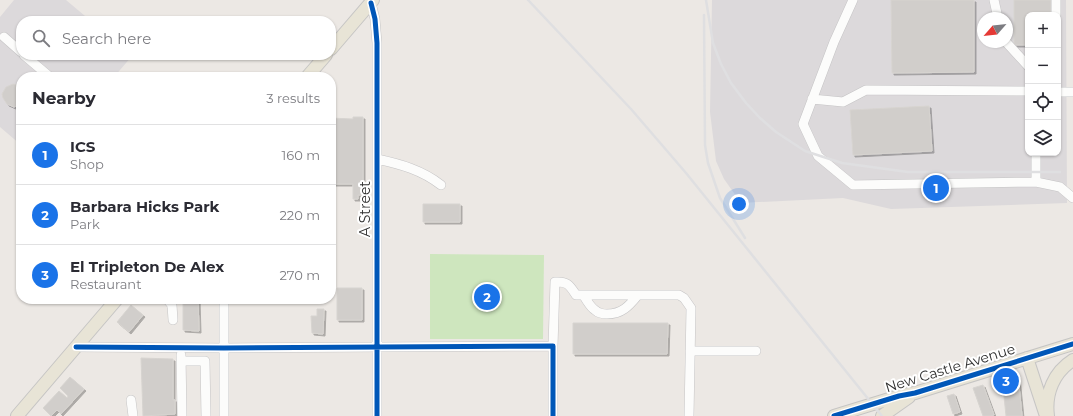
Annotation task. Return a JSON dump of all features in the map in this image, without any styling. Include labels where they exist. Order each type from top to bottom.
[{"type":"main road","points":[[336,43],[372,1]]},
{"type":"main road","points":[[311,72],[322,60]]},
{"type":"main road","points":[[17,416],[113,304]]},
{"type":"main road","name":"New Castle Avenue","points":[[834,416],[915,393],[1073,344]]},
{"type":"main road","points":[[1027,358],[1047,416]]},
{"type":"main road","points":[[1047,416],[1049,395],[1054,379],[1064,366],[1073,360]]},
{"type":"main road","points":[[882,416],[915,393]]},
{"type":"street","points":[[853,0],[834,42],[803,124],[818,156],[853,185],[1036,182],[1060,188],[1073,198]]},
{"type":"street","points":[[994,0],[997,12]]},
{"type":"street","points":[[1056,0],[1056,12]]},
{"type":"street","name":"A Street","points":[[372,1],[377,43],[377,416]]},
{"type":"street","points":[[4,38],[16,48]]},
{"type":"street","points":[[1012,48],[1025,63]]},
{"type":"street","points":[[30,60],[44,72]]},
{"type":"street","points":[[812,99],[843,102],[866,90],[1025,91]]},
{"type":"street","points":[[1061,92],[1073,92]]},
{"type":"street","points":[[1036,156],[1036,182]]},
{"type":"street","points":[[377,159],[413,168],[433,178],[441,185]]},
{"type":"street","points":[[553,416],[552,346],[556,282],[563,282],[570,286],[576,296],[679,295],[684,298],[691,308],[689,416]]},
{"type":"street","points":[[583,295],[595,311],[603,314],[615,314],[624,310],[638,295]]},
{"type":"street","points":[[172,304],[173,320]]},
{"type":"street","points":[[224,304],[224,416]]},
{"type":"street","points":[[76,347],[224,348],[552,346]]},
{"type":"street","points":[[181,348],[182,416]]},
{"type":"street","points":[[690,351],[756,351]]},
{"type":"street","points":[[182,361],[205,361],[206,416]]},
{"type":"street","points":[[131,400],[133,416]]},
{"type":"shaded area","points":[[14,0],[66,0],[85,16],[16,16],[16,60],[129,60],[118,72],[16,72],[16,141],[0,127],[0,17]]},
{"type":"shaded area","points":[[712,0],[1066,0],[1067,203],[891,209],[843,198],[741,203],[724,179],[716,161],[710,112]]},
{"type":"green space","points":[[430,254],[544,255],[543,339],[430,339]]},
{"type":"building","points":[[891,0],[974,0],[974,72],[892,73]]},
{"type":"building","points":[[1014,0],[1051,0],[1051,12],[1025,12],[1025,45],[1014,45]]},
{"type":"building","points":[[13,84],[16,85],[16,106],[14,107],[7,104],[3,98],[2,94],[6,87]]},
{"type":"building","points":[[929,106],[932,151],[853,155],[850,110]]},
{"type":"building","points":[[353,117],[363,117],[363,195],[358,195],[358,199],[353,199],[353,184],[336,184],[336,118],[353,119]]},
{"type":"building","points":[[423,204],[460,204],[460,222],[423,222]]},
{"type":"building","points":[[337,288],[362,288],[362,320],[337,320]]},
{"type":"building","points":[[183,304],[198,304],[199,331],[183,330]]},
{"type":"building","points":[[131,305],[143,315],[129,332],[117,322]]},
{"type":"building","points":[[317,309],[324,309],[323,334],[312,333],[311,316],[317,316]]},
{"type":"building","points":[[573,323],[668,323],[667,354],[573,354]]},
{"type":"building","points":[[141,358],[173,359],[173,400],[175,400],[175,414],[143,416]]},
{"type":"building","points":[[1018,376],[1022,416],[1006,416],[1002,377]]},
{"type":"building","points":[[70,377],[84,389],[61,414],[57,410],[51,416],[43,408],[59,391],[67,398],[68,396],[60,388]]},
{"type":"building","points":[[983,385],[994,415],[983,416],[973,388]]},
{"type":"building","points":[[954,394],[960,412],[953,414],[947,396]]},
{"type":"railway","points":[[528,0],[631,109],[686,173],[882,416]]},
{"type":"railway","points":[[706,0],[713,43],[721,64],[731,83],[746,103],[760,118],[776,132],[805,151],[842,163],[908,172],[1060,172]]},
{"type":"railway","points":[[704,15],[705,145],[708,163],[720,198],[745,238]]},
{"type":"cycle path","points":[[371,3],[375,19],[377,43],[377,416]]},
{"type":"cycle path","points":[[834,416],[899,396],[915,393],[1073,344]]},
{"type":"cycle path","points":[[76,347],[224,348],[553,346],[553,416]]},
{"type":"place","name":"ICS","points":[[936,188]]},
{"type":"place","name":"Barbara Hicks Park","points":[[487,297]]},
{"type":"place","name":"El Tripleton De Alex","points":[[1006,381]]}]
